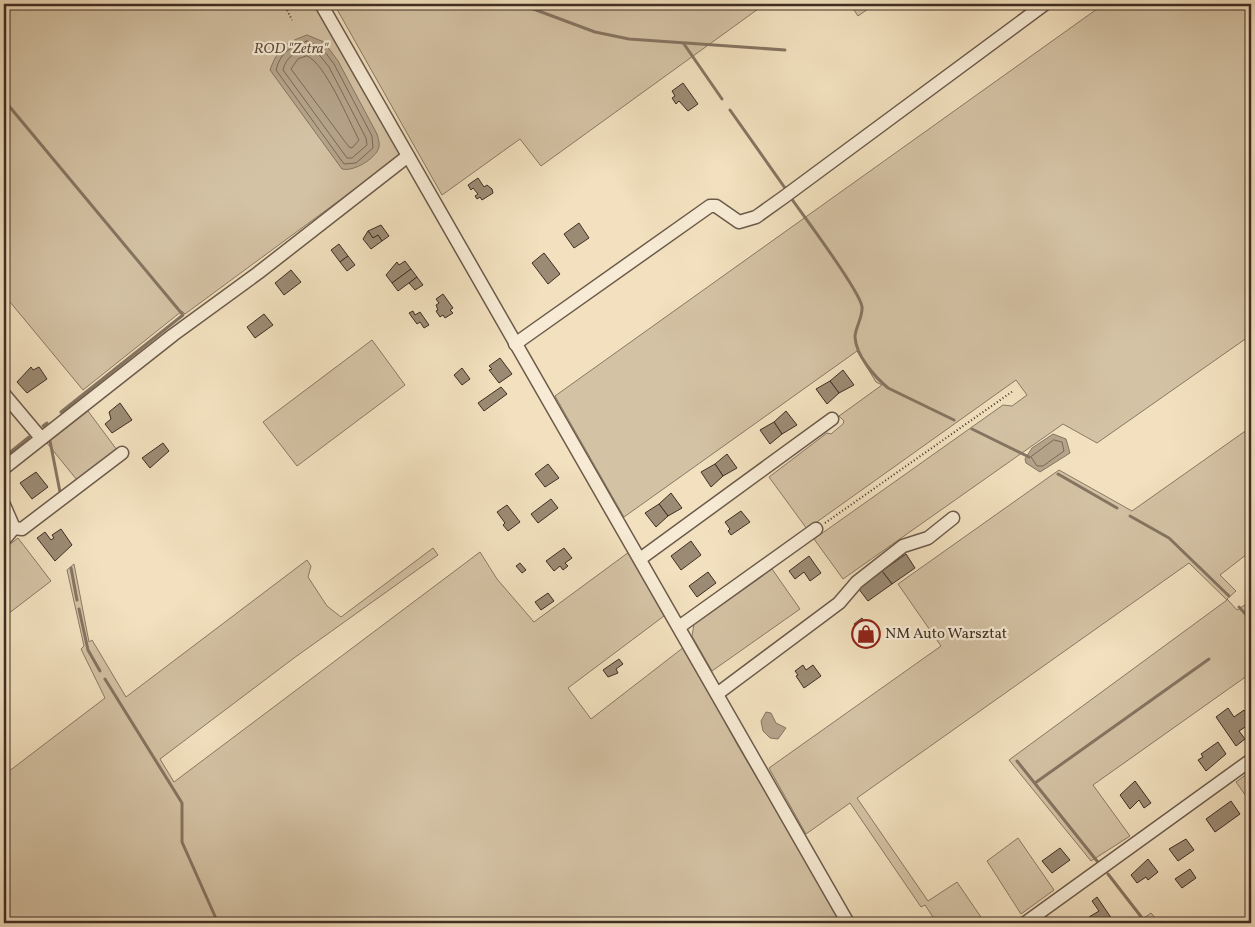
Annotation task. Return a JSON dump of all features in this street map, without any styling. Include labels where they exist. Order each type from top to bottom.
[{"type":"street","points":[[321,4],[848,923]]},
{"type":"street","points":[[515,344],[710,206],[716,206],[739,222],[756,217],[828,166],[1045,4]]},
{"type":"street","points":[[4,468],[408,156]]},
{"type":"street","points":[[4,394],[41,438]]},
{"type":"street","points":[[640,558],[832,419]]},
{"type":"street","points":[[14,528],[22,529],[30,525],[122,453]]},
{"type":"street","points":[[4,505],[14,528]]},
{"type":"street","points":[[717,694],[839,603],[857,582],[903,546],[928,538],[953,518]]},
{"type":"street","points":[[4,540],[14,528]]},
{"type":"street","points":[[679,627],[816,529]]},
{"type":"street","points":[[1025,923],[1251,760]]},
{"type":"path","points":[[226,8],[231,4]]},
{"type":"path","points":[[284,4],[292,20]]},
{"type":"path","points":[[816,529],[1013,391]]},
{"type":"green space","name":"ROD \"Zetra\"","points":[[4,4],[314,4],[401,155],[185,314],[182,311],[83,390],[10,302],[4,306]]},
{"type":"green space","points":[[334,4],[765,4],[541,166],[520,139],[442,195]]},
{"type":"green space","points":[[850,4],[875,4],[858,16]]},
{"type":"green space","points":[[1104,4],[1251,4],[1251,335],[1097,443],[1063,424],[843,579],[814,539],[1003,405],[1012,406],[1027,395],[1016,380],[807,529],[769,477],[827,433],[831,434],[843,424],[844,421],[839,416],[882,385],[876,382],[857,351],[624,517],[555,396]]},
{"type":"green space","points":[[372,340],[405,385],[297,466],[263,422]]},
{"type":"green space","points":[[88,411],[117,450],[77,480],[47,443]]},
{"type":"green space","points":[[1251,427],[1251,551],[1220,575],[1236,591],[1227,599],[1237,610],[1248,603],[1251,606],[1251,673],[1093,785],[1130,836],[1091,861],[1009,760],[1227,600],[1189,563],[857,798],[928,901],[957,882],[985,923],[937,923],[925,905],[921,907],[850,803],[806,834],[769,768],[941,646],[898,584],[1059,470],[1132,511]]},
{"type":"green space","points":[[18,538],[51,581],[4,617],[4,549]]},
{"type":"green space","points":[[433,548],[438,555],[294,658],[160,759],[174,782],[480,552],[497,579],[534,622],[629,552],[664,616],[568,688],[591,719],[684,647],[738,746],[843,923],[4,923],[4,775],[105,698],[81,649],[84,646],[67,570],[74,564],[89,642],[92,640],[126,697],[307,560],[311,566],[308,577],[327,606],[341,617]]},
{"type":"green space","points":[[772,569],[800,609],[712,671],[692,636],[694,624]]},
{"type":"green space","points":[[1251,771],[1251,803],[1236,782]]},
{"type":"green space","points":[[1018,838],[1054,890],[1021,914],[987,861]]},
{"type":"green space","points":[[1151,913],[1160,923],[1137,923]]},
{"type":"water","points":[[307,35],[324,42],[338,61],[377,134],[379,147],[377,152],[358,167],[342,169],[270,70],[276,56],[283,47]]},
{"type":"water","points":[[1053,434],[1066,439],[1070,453],[1040,472],[1026,463],[1025,459],[1032,448]]},
{"type":"water","points":[[766,712],[771,713],[776,723],[786,728],[778,739],[770,738],[763,731],[761,721]]},
{"type":"building","points":[[683,83],[698,104],[688,111],[679,101],[676,104],[672,98],[675,96],[672,91]]},
{"type":"building","points":[[478,178],[484,187],[487,185],[492,189],[493,193],[482,200],[480,197],[477,199],[475,196],[478,194],[473,188],[471,190],[468,185]]},
{"type":"building","points":[[579,223],[589,238],[574,248],[564,234]]},
{"type":"building","points":[[381,225],[389,236],[382,241],[378,235],[373,238],[368,231]]},
{"type":"building","points":[[368,231],[373,238],[378,235],[382,241],[371,249],[363,239]]},
{"type":"building","points":[[339,244],[348,256],[340,262],[331,250]]},
{"type":"building","points":[[544,253],[560,274],[548,284],[532,263]]},
{"type":"building","points":[[348,256],[355,265],[347,271],[340,262]]},
{"type":"building","points":[[405,261],[411,269],[392,283],[386,275],[397,262],[399,265]]},
{"type":"building","points":[[411,269],[417,277],[398,291],[392,283]]},
{"type":"building","points":[[291,270],[301,282],[284,295],[275,283]]},
{"type":"building","points":[[417,277],[423,285],[415,290],[409,283]]},
{"type":"building","points":[[443,294],[453,308],[450,310],[453,313],[445,318],[443,315],[440,317],[436,311],[438,310],[436,305],[439,303],[436,299]]},
{"type":"building","points":[[413,311],[415,315],[420,312],[429,325],[424,328],[420,322],[417,324],[409,313]]},
{"type":"building","points":[[264,314],[273,325],[255,338],[247,327]]},
{"type":"building","points":[[500,358],[512,374],[499,383],[489,370],[492,369],[489,366]]},
{"type":"building","points":[[31,367],[33,370],[39,367],[47,379],[27,393],[17,382]]},
{"type":"building","points":[[462,368],[470,379],[462,385],[454,375]]},
{"type":"building","points":[[843,370],[854,385],[839,393],[830,381]]},
{"type":"building","points":[[830,381],[839,393],[827,404],[816,389]]},
{"type":"building","points":[[501,387],[507,394],[484,411],[478,403]]},
{"type":"building","points":[[120,403],[132,420],[112,433],[105,424],[111,419],[109,412]]},
{"type":"building","points":[[786,411],[797,425],[782,434],[774,422]]},
{"type":"building","points":[[774,422],[782,434],[770,444],[760,430]]},
{"type":"building","points":[[163,443],[169,451],[150,468],[142,458]]},
{"type":"building","points":[[727,454],[737,468],[723,476],[715,464]]},
{"type":"building","points":[[548,464],[559,478],[545,487],[535,474]]},
{"type":"building","points":[[715,464],[723,476],[711,487],[701,472]]},
{"type":"building","points":[[36,472],[48,487],[32,499],[20,483]]},
{"type":"building","points":[[671,493],[682,508],[668,516],[659,504]]},
{"type":"building","points":[[551,499],[558,508],[538,523],[531,514]]},
{"type":"building","points":[[659,504],[668,516],[656,527],[645,513]]},
{"type":"building","points":[[507,505],[520,522],[508,531],[497,512]]},
{"type":"building","points":[[741,511],[750,522],[731,535],[728,531],[730,529],[725,522]]},
{"type":"building","points":[[61,529],[72,545],[55,561],[37,538],[45,532],[51,540],[54,538],[52,535]]},
{"type":"building","points":[[691,541],[701,555],[681,570],[671,556]]},
{"type":"building","points":[[564,548],[572,558],[565,563],[568,566],[563,570],[560,566],[554,571],[546,561]]},
{"type":"building","points":[[906,554],[915,568],[892,584],[882,571]]},
{"type":"building","points":[[809,556],[821,573],[810,581],[804,572],[795,579],[789,571]]},
{"type":"building","points":[[520,563],[526,570],[522,573],[516,566]]},
{"type":"building","points":[[882,571],[892,584],[868,601],[858,588]]},
{"type":"building","points":[[708,572],[716,583],[697,597],[689,586]]},
{"type":"building","points":[[548,593],[554,601],[541,610],[535,602]]},
{"type":"building","points":[[862,618],[867,625],[872,621],[880,632],[866,642],[854,624]]},
{"type":"building","points":[[619,659],[623,664],[616,669],[618,673],[608,677],[603,670]]},
{"type":"building","points":[[803,665],[806,670],[813,665],[821,676],[804,688],[795,671]]},
{"type":"building","points":[[1228,708],[1234,717],[1244,710],[1250,718],[1246,720],[1250,724],[1239,731],[1245,739],[1236,746],[1216,717]]},
{"type":"building","points":[[1218,742],[1226,754],[1206,771],[1198,760],[1203,757],[1201,754]]},
{"type":"building","points":[[1135,781],[1151,803],[1144,808],[1139,800],[1130,809],[1120,795]]},
{"type":"building","points":[[1231,801],[1240,814],[1215,832],[1206,819]]},
{"type":"building","points":[[1186,839],[1194,850],[1178,861],[1169,849]]},
{"type":"building","points":[[1060,848],[1070,860],[1052,873],[1042,861]]},
{"type":"building","points":[[1148,859],[1158,872],[1148,880],[1146,877],[1137,883],[1131,875]]},
{"type":"building","points":[[1190,869],[1196,878],[1182,888],[1175,879]]},
{"type":"building","points":[[1097,897],[1112,919],[1105,923],[1093,923],[1089,917],[1099,911],[1092,901]]},
{"type":"waterway","points":[[520,4],[595,32],[629,39],[785,50]]},
{"type":"waterway","points":[[684,44],[722,99]]},
{"type":"waterway","points":[[4,100],[183,315],[61,412]]},
{"type":"waterway","points":[[730,110],[785,188]]},
{"type":"waterway","points":[[791,198],[842,270],[859,299],[862,311],[855,337],[862,359],[867,366],[888,388],[954,420]]},
{"type":"waterway","points":[[43,426],[47,423]]},
{"type":"waterway","points":[[972,429],[1029,457]]},
{"type":"waterway","points":[[8,454],[29,437]]},
{"type":"waterway","points":[[50,441],[60,492]]},
{"type":"waterway","points":[[1058,474],[1117,508]]},
{"type":"waterway","points":[[1130,516],[1169,538],[1229,596]]},
{"type":"waterway","points":[[71,568],[77,600]]},
{"type":"waterway","points":[[1239,607],[1251,620]]},
{"type":"waterway","points":[[79,609],[88,650],[100,671]]},
{"type":"waterway","points":[[1035,783],[1209,659]]},
{"type":"waterway","points":[[105,679],[182,803],[182,842],[218,923]]},
{"type":"waterway","points":[[1017,761],[1097,861]]},
{"type":"waterway","points":[[1108,874],[1146,923]]},
{"type":"place","name":"NM Auto Warsztat","points":[[866,634]]}]
